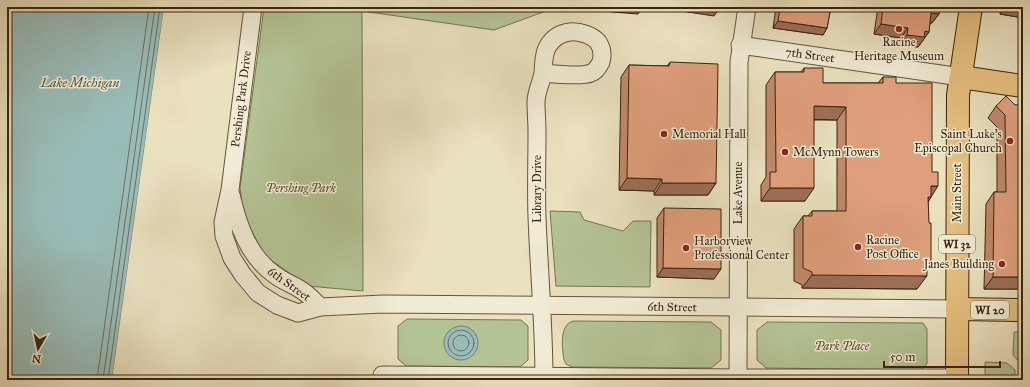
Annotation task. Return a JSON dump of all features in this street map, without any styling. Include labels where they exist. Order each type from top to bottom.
[{"type":"main road","name":"Main Street","points":[[956,379],[958,95],[971,7]]},
{"type":"main road","name":"7th Street","points":[[960,77],[1023,86]]},
{"type":"main road","name":"6th Street","points":[[957,309],[1023,310]]},
{"type":"street","name":"Pershing Park Drive","points":[[243,275],[232,258],[224,236],[223,222],[230,190],[253,7]]},
{"type":"street","name":"Lake Avenue","points":[[738,379],[738,68],[740,45],[747,7]]},
{"type":"street","name":"7th Street","points":[[740,45],[960,77]]},
{"type":"street","name":"Library Drive","points":[[543,73],[536,101],[538,121],[537,215],[543,306],[544,378]]},
{"type":"street","name":"Pershing Park Drive","points":[[230,190],[237,220],[245,239],[259,260]]},
{"type":"street","name":"6th Street","points":[[259,260],[273,274],[304,292],[320,307]]},
{"type":"street","name":"6th Street","points":[[243,275],[258,293],[277,305],[298,313],[320,307],[383,304],[957,309]]},
{"type":"street","points":[[382,375],[544,378],[956,379]]},
{"type":"green space","name":"Pershing Park","points":[[264,7],[557,7],[494,30],[362,11],[363,291],[308,286],[265,256],[244,217],[240,188]]},
{"type":"green space","points":[[550,211],[580,212],[584,220],[623,231],[633,221],[651,221],[650,287],[556,286]]},
{"type":"green space","points":[[407,319],[521,320],[528,326],[528,360],[520,367],[406,366],[398,359],[398,326]]},
{"type":"green space","points":[[574,321],[711,322],[721,330],[721,360],[711,368],[572,367],[566,364],[564,360],[562,343],[566,326]]},
{"type":"green space","name":"Park Place","points":[[767,322],[923,323],[927,329],[927,364],[921,370],[766,368],[757,360],[757,330]]},
{"type":"green space","points":[[1014,332],[1023,332],[1023,364],[1021,364],[1013,355]]},
{"type":"green space","points":[[985,362],[1007,363],[1015,370],[1015,380],[985,380]]},
{"type":"water","name":"Lake Michigan","points":[[7,7],[164,7],[112,380],[7,380]]},
{"type":"water","points":[[458,326],[464,326],[468,327],[475,333],[478,343],[477,350],[471,357],[464,360],[458,360],[454,359],[447,353],[444,346],[444,340],[445,336],[451,329]]},
{"type":"pier","points":[[164,7],[166,7],[114,380],[112,380]]},
{"type":"building","points":[[780,7],[831,7],[827,28],[778,21]]},
{"type":"building","name":"Racine Heritage Museum","points":[[883,7],[940,7],[939,14],[931,13],[929,32],[925,31],[924,37],[907,35],[908,28],[881,24]]},
{"type":"building","name":"Memorial Hall","points":[[670,62],[718,64],[716,183],[662,183],[662,179],[627,178],[629,65],[669,66]]},
{"type":"building","points":[[804,68],[823,68],[823,83],[883,83],[883,77],[896,77],[896,83],[932,83],[932,172],[938,172],[938,186],[931,186],[931,197],[928,197],[929,223],[931,223],[931,263],[928,263],[927,266],[927,276],[812,275],[812,272],[803,268],[803,216],[812,216],[812,211],[846,211],[846,107],[814,106],[814,188],[770,188],[770,172],[776,172],[775,72],[804,72]]},
{"type":"building","points":[[1006,96],[1015,105],[1023,105],[1023,277],[993,277],[994,192],[1006,192],[1005,115],[996,106]]},
{"type":"building","name":"Harborview Professional Center","points":[[664,208],[721,209],[721,269],[663,268]]},
{"type":"place","name":"Racine Heritage Museum","points":[[899,29]]},
{"type":"place","name":"Memorial Hall","points":[[664,134]]},
{"type":"place","name":"Saint Luke's Episcopal Church","points":[[1010,141]]},
{"type":"place","name":"McMynn Towers","points":[[785,152]]},
{"type":"place","name":"Racine Post Office","points":[[858,247]]},
{"type":"place","name":"Harborview Professional Center","points":[[686,248]]},
{"type":"place","name":"Janes Building","points":[[1002,264]]}]
